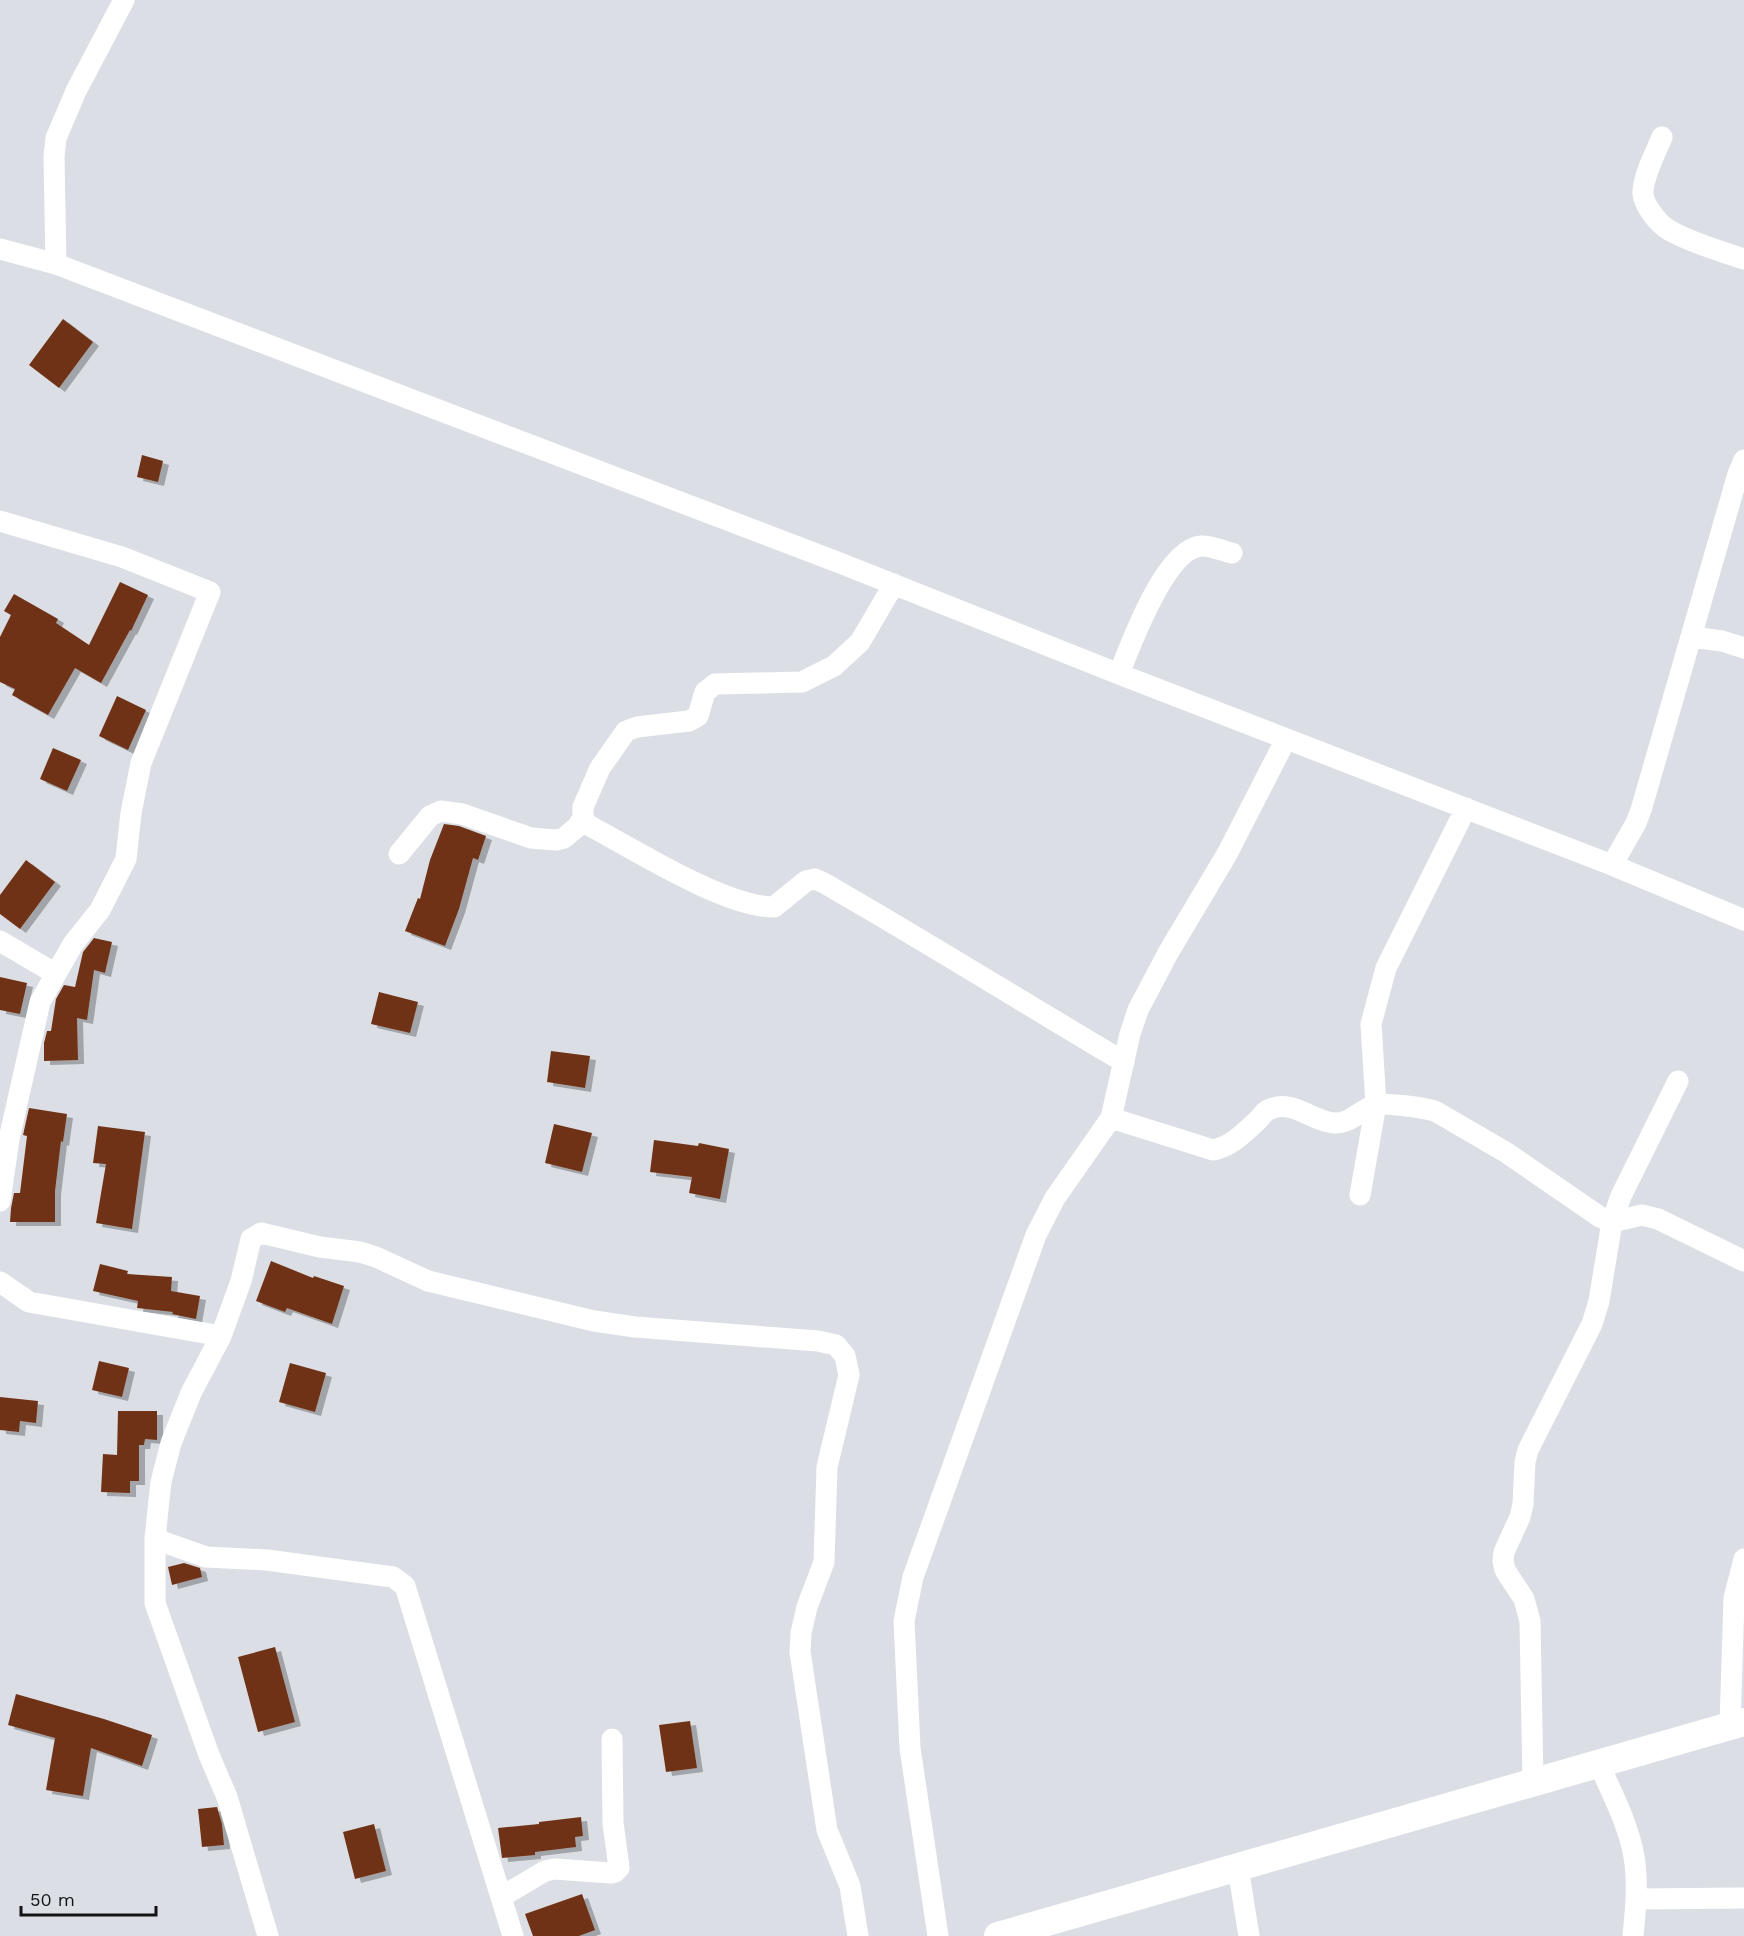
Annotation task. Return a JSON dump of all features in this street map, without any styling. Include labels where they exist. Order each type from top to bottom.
[{"type":"main road","points":[[998,1936],[1737,1724]]},
{"type":"street","points":[[56,264],[54,157],[56,138],[76,91],[124,0]]},
{"type":"street","points":[[1662,137],[1645,181],[1643,193],[1646,203],[1664,227],[1676,234],[1744,259]]},
{"type":"street","points":[[0,249],[56,264],[894,584],[1119,674],[1612,865],[1744,920]]},
{"type":"street","points":[[1612,865],[1641,810],[1742,470]]},
{"type":"street","points":[[0,521],[122,557],[210,592],[141,763],[131,813],[126,859],[100,910],[73,944],[40,1002],[9,1139],[0,1201]]},
{"type":"street","points":[[1119,674],[1159,585],[1176,562],[1188,551],[1202,546],[1232,553]]},
{"type":"street","points":[[894,584],[860,642],[834,666],[802,682],[715,684],[705,692],[698,716],[689,721],[637,727],[626,731],[600,768],[583,807],[583,818],[588,825],[705,888],[752,904],[774,907],[806,881],[815,879],[824,883],[921,938],[1124,1062]]},
{"type":"street","points":[[1692,637],[1722,641],[1744,648]]},
{"type":"street","points":[[938,1936],[910,1748],[904,1621],[913,1576],[1036,1235],[1055,1198],[1111,1118],[1130,1034],[1143,1001],[1168,952],[1227,854],[1286,739]]},
{"type":"street","points":[[1360,1195],[1376,1104],[1371,1024],[1386,968],[1466,808]]},
{"type":"street","points":[[399,854],[430,816],[441,811],[462,814],[531,837],[556,840],[571,832],[583,818]]},
{"type":"street","points":[[0,941],[56,974]]},
{"type":"street","points":[[1533,1782],[1530,1621],[1524,1599],[1505,1570],[1504,1552],[1520,1517],[1528,1450],[1592,1324],[1599,1301],[1612,1222],[1621,1196],[1678,1081]]},
{"type":"street","points":[[1111,1118],[1213,1150],[1223,1148],[1233,1142],[1268,1110],[1292,1107],[1332,1123],[1344,1122],[1376,1104],[1435,1111],[1507,1153],[1600,1217],[1612,1222],[1642,1215],[1658,1219],[1744,1261]]},
{"type":"street","points":[[268,1936],[226,1797],[156,1603],[155,1539],[161,1482],[171,1443],[191,1393],[221,1336],[241,1281],[251,1239],[261,1233],[320,1247],[360,1252],[428,1281],[594,1321],[635,1327],[818,1341],[836,1346],[845,1356],[849,1375],[827,1467],[824,1562],[807,1607],[801,1633],[800,1652],[827,1830],[850,1886],[858,1936]]},
{"type":"street","points":[[0,1282],[29,1302],[221,1336]]},
{"type":"street","points":[[155,1539],[206,1557],[267,1560],[393,1577],[405,1586],[513,1936]]},
{"type":"street","points":[[1737,1724],[1734,1598],[1744,1560]]},
{"type":"street","points":[[501,1897],[545,1871],[555,1869],[611,1873],[619,1868],[613,1823],[612,1739]]},
{"type":"street","points":[[1599,1764],[1626,1826],[1633,1850],[1637,1899],[1633,1936]]},
{"type":"street","points":[[1238,1868],[1249,1936]]},
{"type":"street","points":[[1637,1899],[1744,1898]]},
{"type":"building","points":[[63,319],[93,342],[59,388],[29,365]]},
{"type":"building","points":[[142,455],[163,461],[158,482],[137,477]]},
{"type":"building","points":[[120,582],[148,595],[131,631],[101,683],[75,668],[48,715],[12,695],[15,689],[0,682],[0,637],[11,615],[4,611],[14,594],[58,619],[56,623],[89,645]]},
{"type":"building","points":[[117,696],[146,710],[128,750],[99,736]]},
{"type":"building","points":[[53,748],[81,760],[67,791],[40,779]]},
{"type":"building","points":[[444,824],[459,826],[486,836],[478,860],[473,858],[459,909],[445,946],[405,931],[418,898],[420,899],[430,860]]},
{"type":"building","points":[[26,860],[55,882],[20,929],[0,914],[0,895]]},
{"type":"building","points":[[94,938],[112,942],[105,973],[94,970],[87,1020],[77,1018],[78,1060],[44,1061],[44,1043],[47,1031],[51,1031],[56,999],[64,985],[75,987],[83,952]]},
{"type":"building","points":[[0,977],[27,983],[20,1014],[0,1010]]},
{"type":"building","points":[[379,992],[418,1002],[410,1033],[371,1024]]},
{"type":"building","points":[[551,1051],[590,1056],[585,1088],[547,1082]]},
{"type":"building","points":[[29,1108],[67,1114],[55,1191],[55,1222],[10,1222],[14,1193],[20,1193],[27,1136],[23,1135]]},
{"type":"building","points":[[554,1124],[592,1133],[582,1172],[545,1163]]},
{"type":"building","points":[[98,1126],[145,1132],[132,1229],[96,1223],[106,1164],[93,1163]]},
{"type":"building","points":[[654,1140],[698,1146],[699,1143],[729,1149],[720,1199],[689,1193],[692,1177],[650,1172]]},
{"type":"building","points":[[271,1261],[313,1278],[314,1276],[344,1286],[332,1324],[287,1308],[285,1312],[256,1301]]},
{"type":"building","points":[[100,1264],[128,1271],[127,1274],[172,1277],[171,1291],[200,1296],[196,1319],[172,1314],[173,1312],[137,1308],[138,1301],[93,1291]]},
{"type":"building","points":[[99,1361],[129,1368],[122,1397],[92,1390]]},
{"type":"building","points":[[290,1363],[326,1373],[315,1412],[279,1402]]},
{"type":"building","points":[[0,1397],[38,1401],[36,1423],[20,1421],[19,1432],[0,1430]]},
{"type":"building","points":[[118,1411],[157,1411],[157,1440],[145,1439],[144,1445],[139,1445],[139,1481],[130,1481],[130,1493],[101,1492],[103,1454],[117,1455]]},
{"type":"building","points":[[184,1563],[200,1568],[202,1577],[172,1585],[168,1567]]},
{"type":"building","points":[[275,1647],[295,1722],[258,1732],[238,1657]]},
{"type":"building","points":[[16,1694],[152,1735],[142,1766],[91,1748],[83,1796],[46,1790],[55,1738],[8,1725]]},
{"type":"building","points":[[690,1721],[697,1768],[666,1772],[659,1725]]},
{"type":"building","points":[[217,1807],[222,1824],[224,1845],[202,1847],[198,1809]]},
{"type":"building","points":[[581,1817],[583,1836],[575,1837],[576,1847],[535,1852],[535,1855],[502,1858],[498,1828]]},
{"type":"building","points":[[374,1824],[386,1871],[355,1879],[343,1832]]},
{"type":"building","points":[[582,1894],[595,1930],[579,1936],[533,1936],[525,1914]]}]
